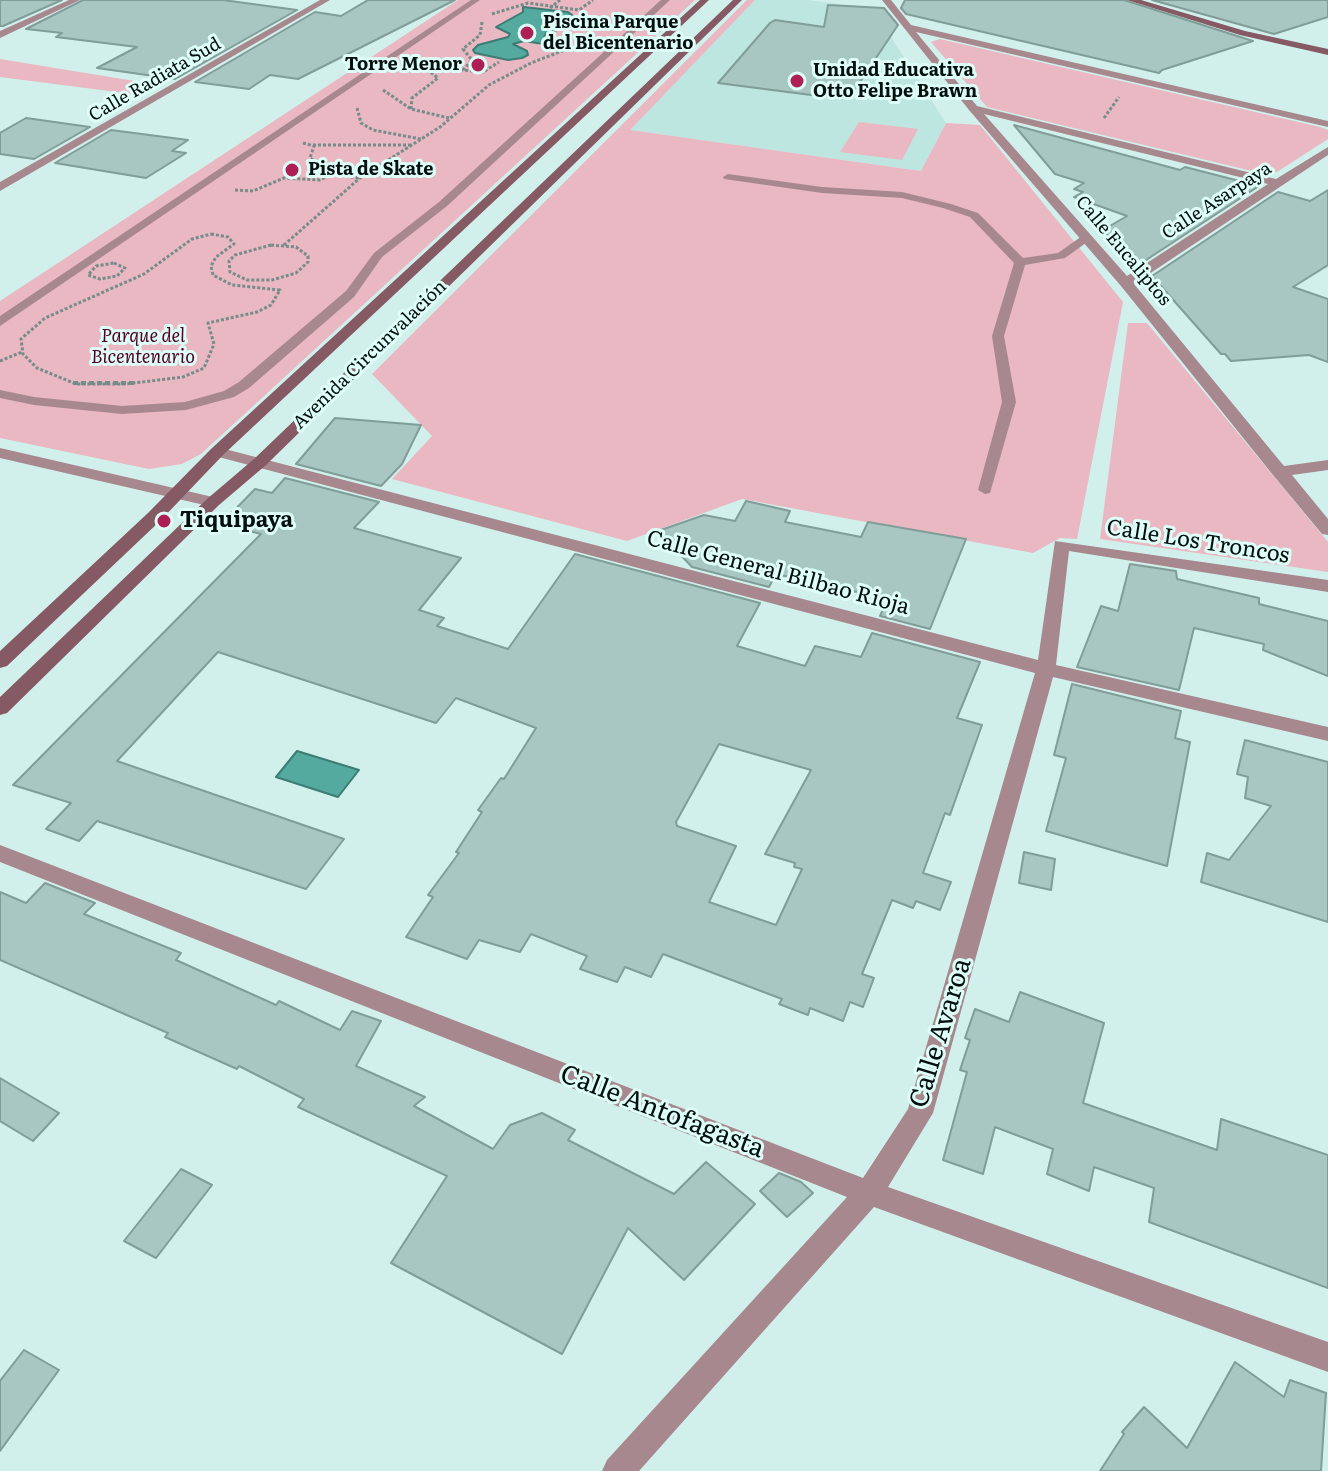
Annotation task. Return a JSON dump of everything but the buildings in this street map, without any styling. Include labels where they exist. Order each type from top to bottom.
[{"type":"main road","name":"Avenida Circunvalación","points":[[0,662],[217,452],[705,0]]},
{"type":"main road","name":"Avenida Circunvalación","points":[[0,708],[213,502],[260,462],[738,0]]},
{"type":"main road","points":[[1131,0],[1243,33],[1328,52]]},
{"type":"street","points":[[0,35],[76,0]]},
{"type":"street","name":"Calle Radiata Sud","points":[[0,187],[326,0]]},
{"type":"street","name":"Calle Eucaliptos","points":[[886,0],[973,108],[1126,283],[1328,530]]},
{"type":"street","points":[[909,27],[1328,124]]},
{"type":"street","points":[[973,108],[1277,183]]},
{"type":"street","name":"Calle Asarpaya","points":[[1126,283],[1328,150]]},
{"type":"street","points":[[1306,165],[1328,169]]},
{"type":"street","name":"Calle General Bilbao Rioja","points":[[217,452],[1046,669],[1328,734]]},
{"type":"street","points":[[0,453],[213,502]]},
{"type":"street","points":[[1279,472],[1328,465]]},
{"type":"street","name":"Calle Avaroa","points":[[618,1471],[869,1193],[920,1113],[1046,669],[1061,545]]},
{"type":"street","name":"Calle Los Troncos","points":[[1061,545],[1328,586]]},
{"type":"street","name":"Calle Antofagasta","points":[[0,853],[869,1193],[1328,1357]]},
{"type":"lane","points":[[0,322],[476,0]]},
{"type":"lane","points":[[0,394],[34,401],[122,410],[186,406],[229,394],[244,385],[350,294],[378,255],[443,204],[666,0]]},
{"type":"lane","points":[[728,177],[822,190],[902,195],[947,206],[974,215],[1020,262]]},
{"type":"lane","points":[[1020,262],[1061,256],[1086,238]]},
{"type":"lane","points":[[985,490],[1009,402],[998,336],[1020,262]]},
{"type":"path","points":[[550,8],[560,0]]},
{"type":"path","points":[[499,62],[483,72],[463,70],[472,60],[463,49],[480,35],[484,17],[519,4],[579,10],[593,0]]},
{"type":"path","points":[[284,245],[360,178],[422,139],[480,92],[509,73],[588,40]]},
{"type":"path","points":[[407,68],[429,71],[438,78],[412,98],[411,109]]},
{"type":"path","points":[[379,86],[411,109],[450,118]]},
{"type":"path","points":[[1103,119],[1121,95]]},
{"type":"path","points":[[360,104],[357,116],[361,123],[380,132],[422,139]]},
{"type":"path","points":[[301,143],[412,145]]},
{"type":"path","points":[[228,186],[253,191],[284,178],[320,180],[341,166],[310,158],[315,149],[312,145]]},
{"type":"path","points":[[332,174],[360,178]]},
{"type":"path","points":[[234,244],[216,257],[211,266],[213,275],[232,285],[275,288],[280,290],[279,297],[257,312],[208,323],[214,344],[204,368],[194,373],[126,384],[76,384],[37,368],[22,352],[21,339],[45,318],[139,276],[192,239],[219,235],[228,237],[245,250]]},
{"type":"path","points":[[284,245],[304,251],[308,262],[296,273],[272,280],[247,280],[230,272],[229,261],[245,250],[284,245]]},
{"type":"path","points":[[121,273],[139,276]]},
{"type":"path","points":[[0,361],[22,352]]},
{"type":"shaded area","name":"Unidad Educativa Otto Felipe Brawn","points":[[755,0],[807,0],[864,7],[873,19],[884,26],[946,123],[921,171],[629,130]]},
{"type":"shaded area","name":"Piscina Parque del Bicentenario","points":[[523,7],[568,12],[576,18],[572,26],[546,33],[544,38],[559,42],[556,46],[524,41],[513,44],[527,51],[528,55],[522,58],[508,60],[475,53],[473,50],[478,45],[508,37],[510,34],[496,27],[523,12]]},
{"type":"shaded area","points":[[297,751],[359,770],[338,797],[276,777]]},
{"type":"green space","name":"Parque del Bicentenario","points":[[458,0],[695,0],[201,454],[182,464],[149,469],[0,438],[0,301]]},
{"type":"green space","points":[[747,0],[755,0],[630,130],[921,171],[946,123],[980,125],[1123,302],[1077,539],[1060,538],[1033,553],[742,499],[627,541],[392,479],[432,436],[372,374]]},
{"type":"green space","points":[[940,39],[1320,127],[1328,130],[1328,139],[1277,172],[1264,174],[987,107],[931,42]]},
{"type":"green space","points":[[0,59],[159,85],[140,95],[0,77]]},
{"type":"green space","points":[[859,122],[918,129],[902,160],[840,152]]},
{"type":"green space","points":[[1128,323],[1147,323],[1328,542],[1328,572],[1100,539]]},
{"type":"place","name":"Piscina Parque del Bicentenario","points":[[527,33]]},
{"type":"place","name":"Torre Menor","points":[[478,65]]},
{"type":"place","name":"Unidad Educativa Otto Felipe Brawn","points":[[797,81]]},
{"type":"place","name":"Pista de Skate","points":[[292,170]]},
{"type":"place","name":"Tiquipaya","points":[[164,521]]}]
